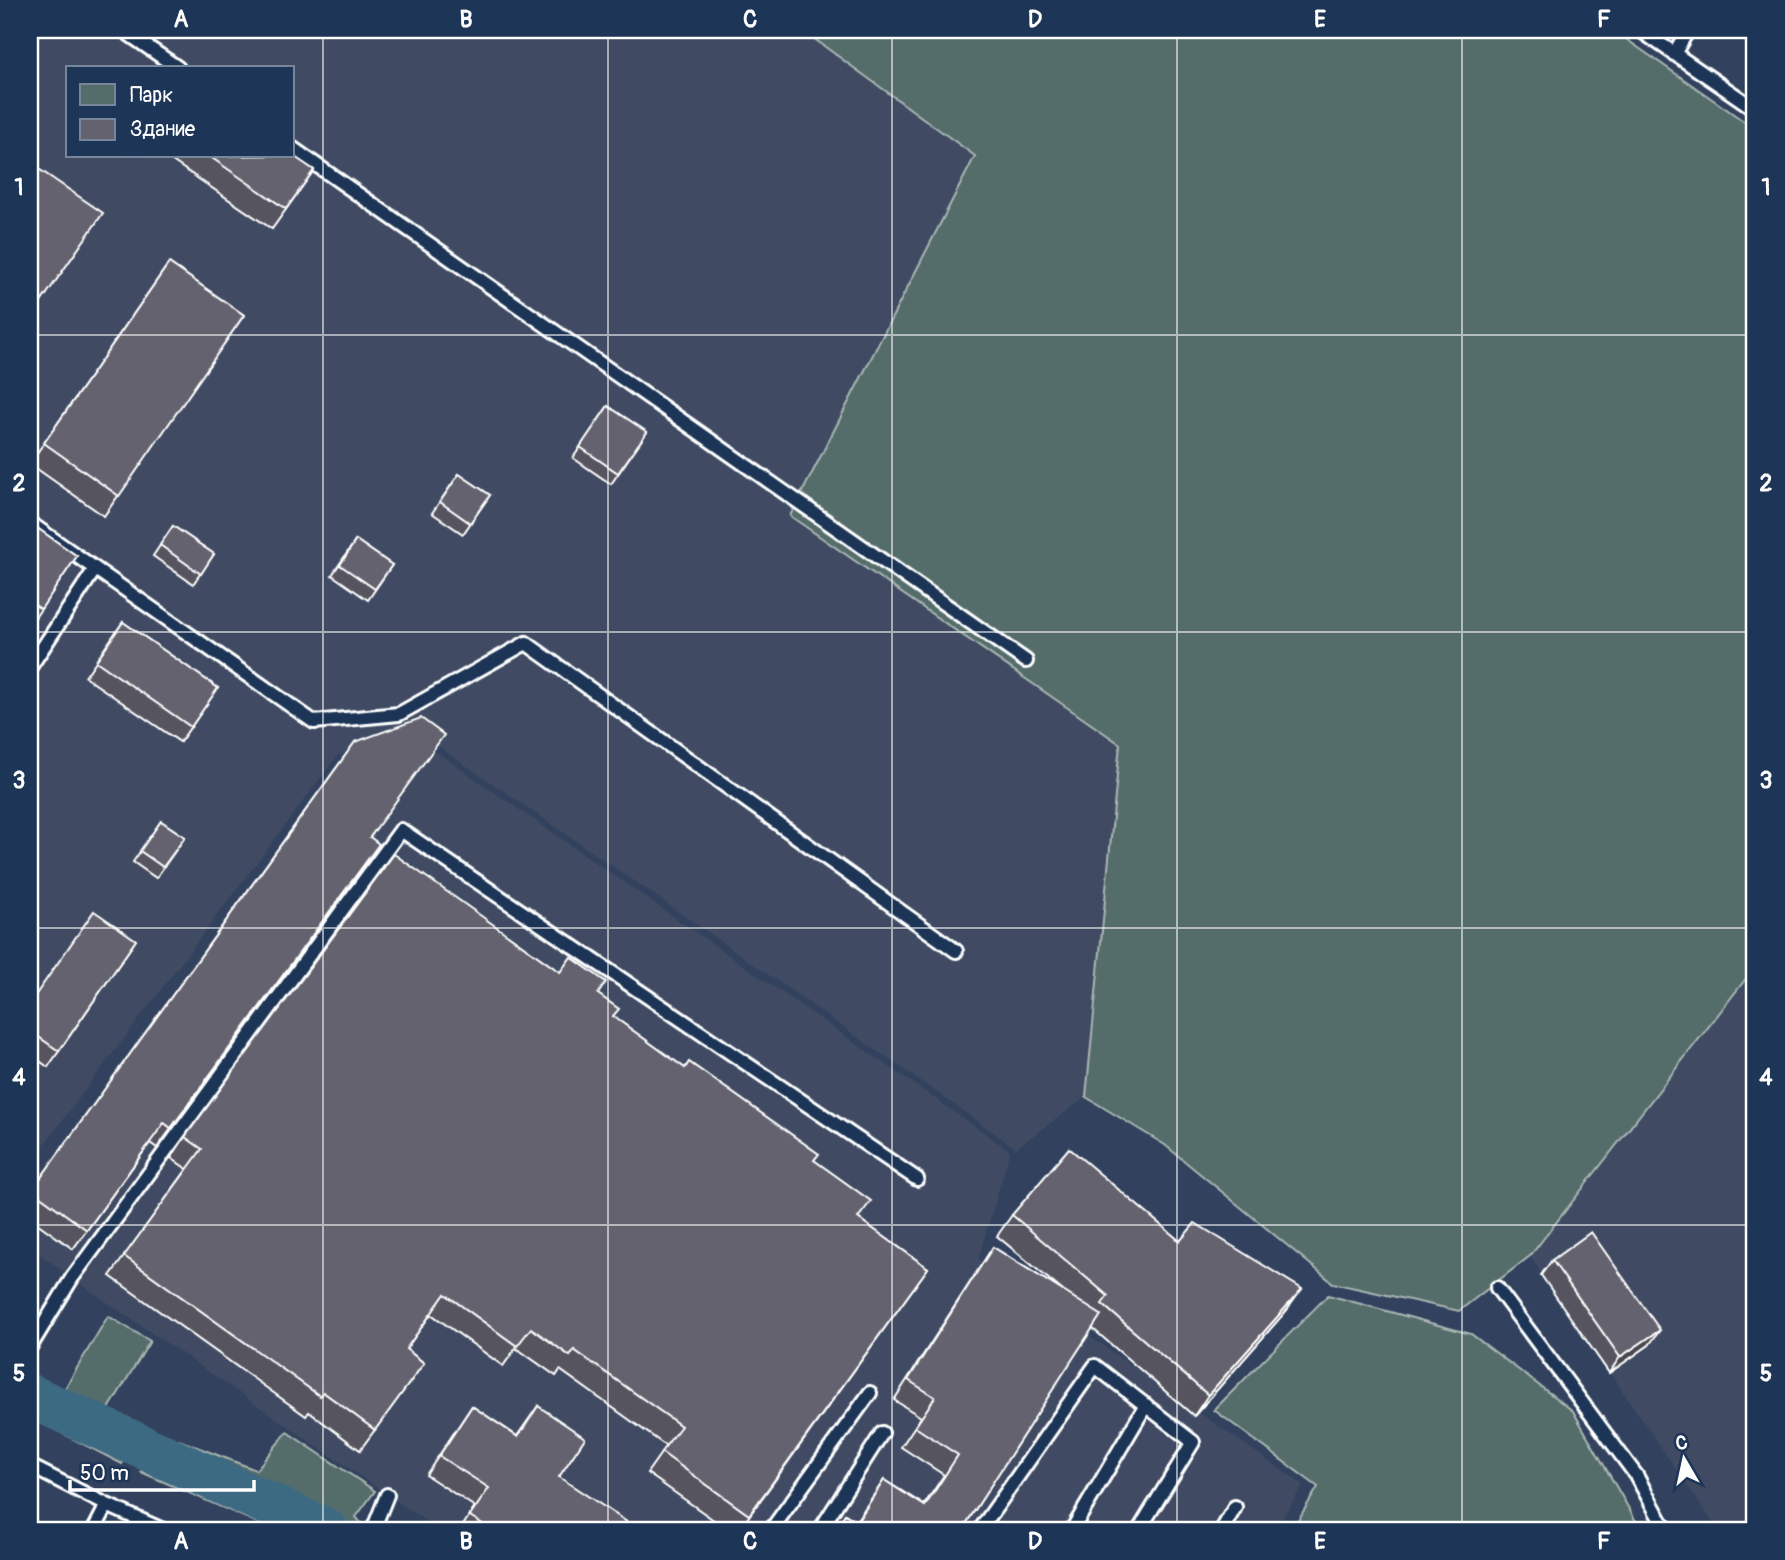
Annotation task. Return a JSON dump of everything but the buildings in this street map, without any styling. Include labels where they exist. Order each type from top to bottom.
[{"type":"lane","points":[[123,30],[175,66]]},
{"type":"lane","points":[[1640,30],[1755,109]]},
{"type":"lane","points":[[1674,54],[1688,30]]},
{"type":"lane","points":[[294,149],[1026,661]]},
{"type":"lane","points":[[30,523],[314,722],[399,714],[526,643],[956,951]]},
{"type":"lane","points":[[30,667],[95,569]]},
{"type":"lane","points":[[30,1347],[72,1278],[401,831],[917,1180]]},
{"type":"lane","points":[[1497,1288],[1636,1475],[1666,1530]]},
{"type":"lane","points":[[980,1530],[1095,1366],[1193,1442],[1139,1530]]},
{"type":"lane","points":[[771,1530],[870,1393]]},
{"type":"lane","points":[[1072,1530],[1146,1405]]},
{"type":"lane","points":[[820,1530],[882,1433]]},
{"type":"lane","points":[[30,1466],[163,1530]]},
{"type":"lane","points":[[373,1530],[387,1495]]},
{"type":"lane","points":[[94,1530],[107,1505]]},
{"type":"lane","points":[[1222,1530],[1235,1507]]},
{"type":"shaded area","points":[[30,30],[802,30],[975,156],[790,516],[1120,744],[1086,1097],[1016,1148],[413,729],[338,755],[30,1163]]},
{"type":"shaded area","points":[[409,733],[1010,1151],[978,1259],[1303,1485],[1275,1530],[439,1530],[30,1247],[30,1189],[340,761]]},
{"type":"shaded area","points":[[1755,967],[1755,1530],[1718,1530],[1530,1256]]},
{"type":"green space","points":[[802,30],[1613,30],[1755,129],[1755,967],[1530,1256],[1459,1311],[1333,1283],[1165,1145],[1086,1097],[1120,744],[790,516],[975,156]]},
{"type":"green space","points":[[1328,1295],[1471,1334],[1573,1411],[1641,1530],[1292,1530],[1318,1487],[1214,1410]]},
{"type":"green space","points":[[108,1316],[150,1341],[107,1412],[144,1428],[122,1464],[30,1417],[30,1377],[61,1395]]},
{"type":"green space","points":[[287,1432],[375,1491],[356,1517],[367,1530],[274,1530],[141,1472],[161,1433],[256,1470]]},
{"type":"waterway","points":[[30,1396],[326,1530]]}]
